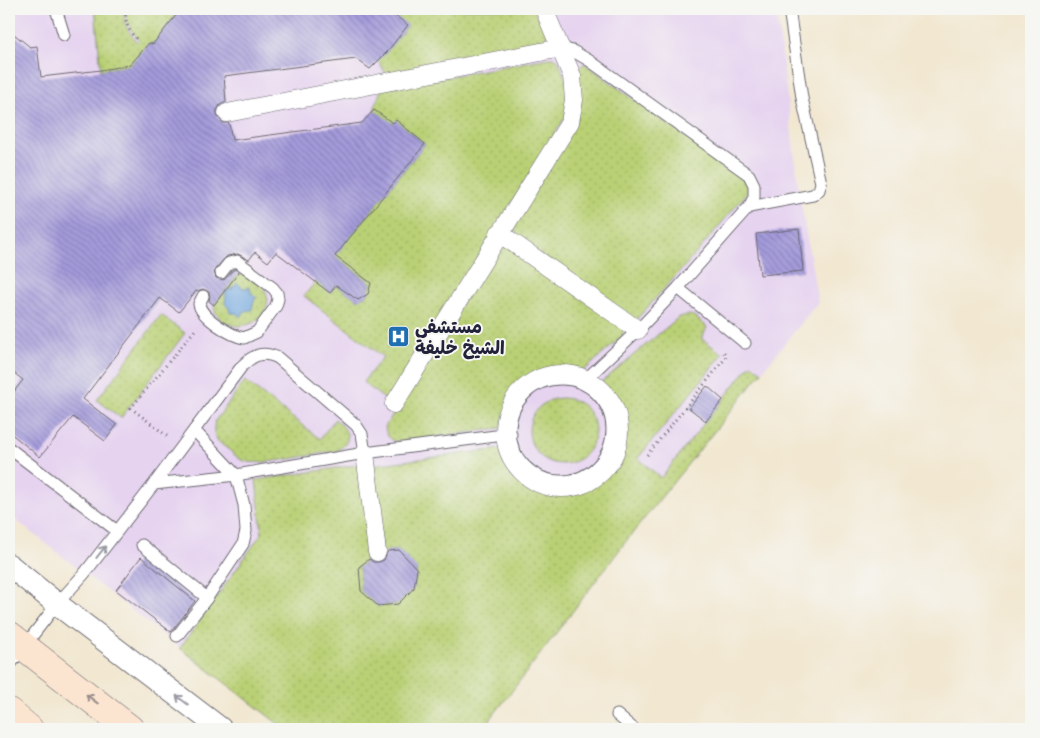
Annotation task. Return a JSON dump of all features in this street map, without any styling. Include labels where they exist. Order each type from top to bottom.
[{"type":"main road","points":[[14,649],[130,729]]},
{"type":"main road","points":[[9,712],[29,729]]},
{"type":"street","points":[[394,404],[570,122],[574,100],[572,76],[544,9]]},
{"type":"street","points":[[227,113],[561,48]]},
{"type":"street","points":[[499,233],[638,330]]},
{"type":"street","points":[[553,374],[570,374],[584,381],[601,389],[611,402],[618,418],[619,435],[615,452],[607,466],[594,478],[579,485],[562,488],[545,486],[529,478],[517,466],[508,452],[506,418],[512,402],[522,388],[536,379],[553,374]]},
{"type":"street","points":[[365,453],[377,552]]},
{"type":"street","points":[[9,565],[221,729]]},
{"type":"lane","points":[[56,9],[64,35]]},
{"type":"lane","points":[[749,207],[813,195],[819,190],[822,183],[802,98],[789,9]]},
{"type":"lane","points":[[561,48],[573,51],[590,61],[749,175],[754,185],[754,197],[749,207],[678,288],[638,330],[584,381]]},
{"type":"lane","points":[[203,296],[200,300],[200,309],[206,316],[237,337],[244,338],[257,332],[276,306],[277,293],[237,261],[229,263],[222,273]]},
{"type":"lane","points":[[678,288],[745,343]]},
{"type":"lane","points":[[250,336],[258,353]]},
{"type":"lane","points":[[14,649],[84,574],[242,366],[258,353],[278,358],[346,415],[362,434],[365,453]]},
{"type":"lane","points":[[177,636],[207,598],[243,544],[246,531],[244,505],[236,475],[194,430]]},
{"type":"lane","points":[[154,484],[236,475],[365,453],[508,434]]},
{"type":"lane","points":[[9,448],[117,531]]},
{"type":"lane","points":[[142,545],[207,598]]},
{"type":"lane","points":[[617,715],[634,729]]},
{"type":"path","points":[[132,9],[126,12],[125,16],[133,36],[138,40]]},
{"type":"path","points":[[181,448],[131,408],[206,316]]},
{"type":"path","points":[[647,455],[725,358],[724,352],[708,339],[707,334],[712,317]]},
{"type":"shaded area","name":"مستشفى الشيخ خليفة","points":[[9,9],[776,9],[800,198],[818,302],[627,540],[483,729],[285,729],[9,515]]},
{"type":"green space","points":[[95,9],[127,9],[124,10],[125,23],[137,42],[139,40],[130,27],[126,12],[132,9],[181,9],[153,44],[149,43],[130,65],[101,70]]},
{"type":"green space","points":[[386,9],[540,9],[548,33],[543,43],[388,77],[378,61],[372,57],[378,49],[385,54],[407,26]]},
{"type":"green space","points":[[554,57],[558,60],[569,87],[566,116],[388,402],[363,382],[383,357],[304,296],[321,275],[358,300],[368,294],[371,283],[335,256],[425,144],[396,121],[388,129],[384,117],[374,110],[381,89]]},
{"type":"green space","points":[[584,63],[748,182],[752,187],[693,257],[635,321],[517,238],[514,226],[576,120],[575,72]]},
{"type":"green space","points":[[508,246],[624,328],[622,337],[579,375],[550,374],[538,377],[527,383],[510,401],[501,428],[398,442],[392,440],[387,435],[385,427],[491,255],[501,248]]},
{"type":"green space","points":[[242,274],[250,276],[263,287],[267,297],[267,305],[259,319],[244,326],[235,326],[219,318],[214,305],[237,276]]},
{"type":"green space","points":[[161,315],[185,333],[121,418],[97,400]]},
{"type":"green space","points":[[694,316],[707,327],[702,339],[723,354],[638,458],[661,478],[751,364],[762,372],[627,540],[483,729],[285,729],[180,648],[262,533],[256,480],[363,464],[374,555],[359,567],[361,591],[378,606],[398,604],[414,588],[417,570],[399,550],[381,552],[371,465],[501,449],[522,477],[547,490],[573,490],[597,480],[615,462],[623,438],[619,411],[599,384],[679,317]]},
{"type":"green space","points":[[245,381],[320,439],[335,419],[346,431],[346,443],[337,451],[289,459],[252,462],[244,461],[237,457],[219,442],[214,430],[215,421]]},
{"type":"green space","points":[[568,398],[586,407],[593,418],[595,431],[593,444],[586,455],[575,462],[556,464],[538,455],[531,444],[529,425],[538,407],[549,400]]},
{"type":"water","points":[[237,283],[243,288],[250,287],[251,293],[256,297],[252,310],[245,311],[241,317],[236,313],[230,313],[229,308],[225,304],[226,291],[232,289]]},
{"type":"building","points":[[181,9],[386,9],[408,25],[387,52],[370,69],[356,59],[224,76],[226,102],[220,105],[217,110],[217,116],[223,123],[229,123],[232,140],[362,123],[374,110],[393,123],[396,120],[425,144],[335,256],[371,283],[368,294],[358,300],[336,285],[330,293],[276,252],[268,262],[255,252],[249,260],[238,254],[227,256],[215,269],[216,278],[224,280],[233,270],[235,269],[239,272],[214,305],[209,301],[209,292],[203,289],[196,291],[179,312],[160,298],[83,399],[117,425],[105,441],[73,417],[40,457],[9,432],[9,398],[23,380],[9,369],[9,30],[30,47],[37,46],[41,77],[101,70],[130,65],[149,43],[153,44]]},
{"type":"building","points":[[799,229],[803,271],[760,275],[756,234]]},
{"type":"building","points":[[707,386],[723,400],[706,421],[689,408]]},
{"type":"building","points":[[399,550],[417,569],[414,588],[398,604],[378,606],[361,591],[359,567],[369,559],[373,562],[379,562],[384,560],[388,551]]},
{"type":"building","points":[[141,557],[195,601],[171,632],[116,590]]},
{"type":"place","name":"مستشفى الشيخ خليفة","points":[[399,337]]}]
